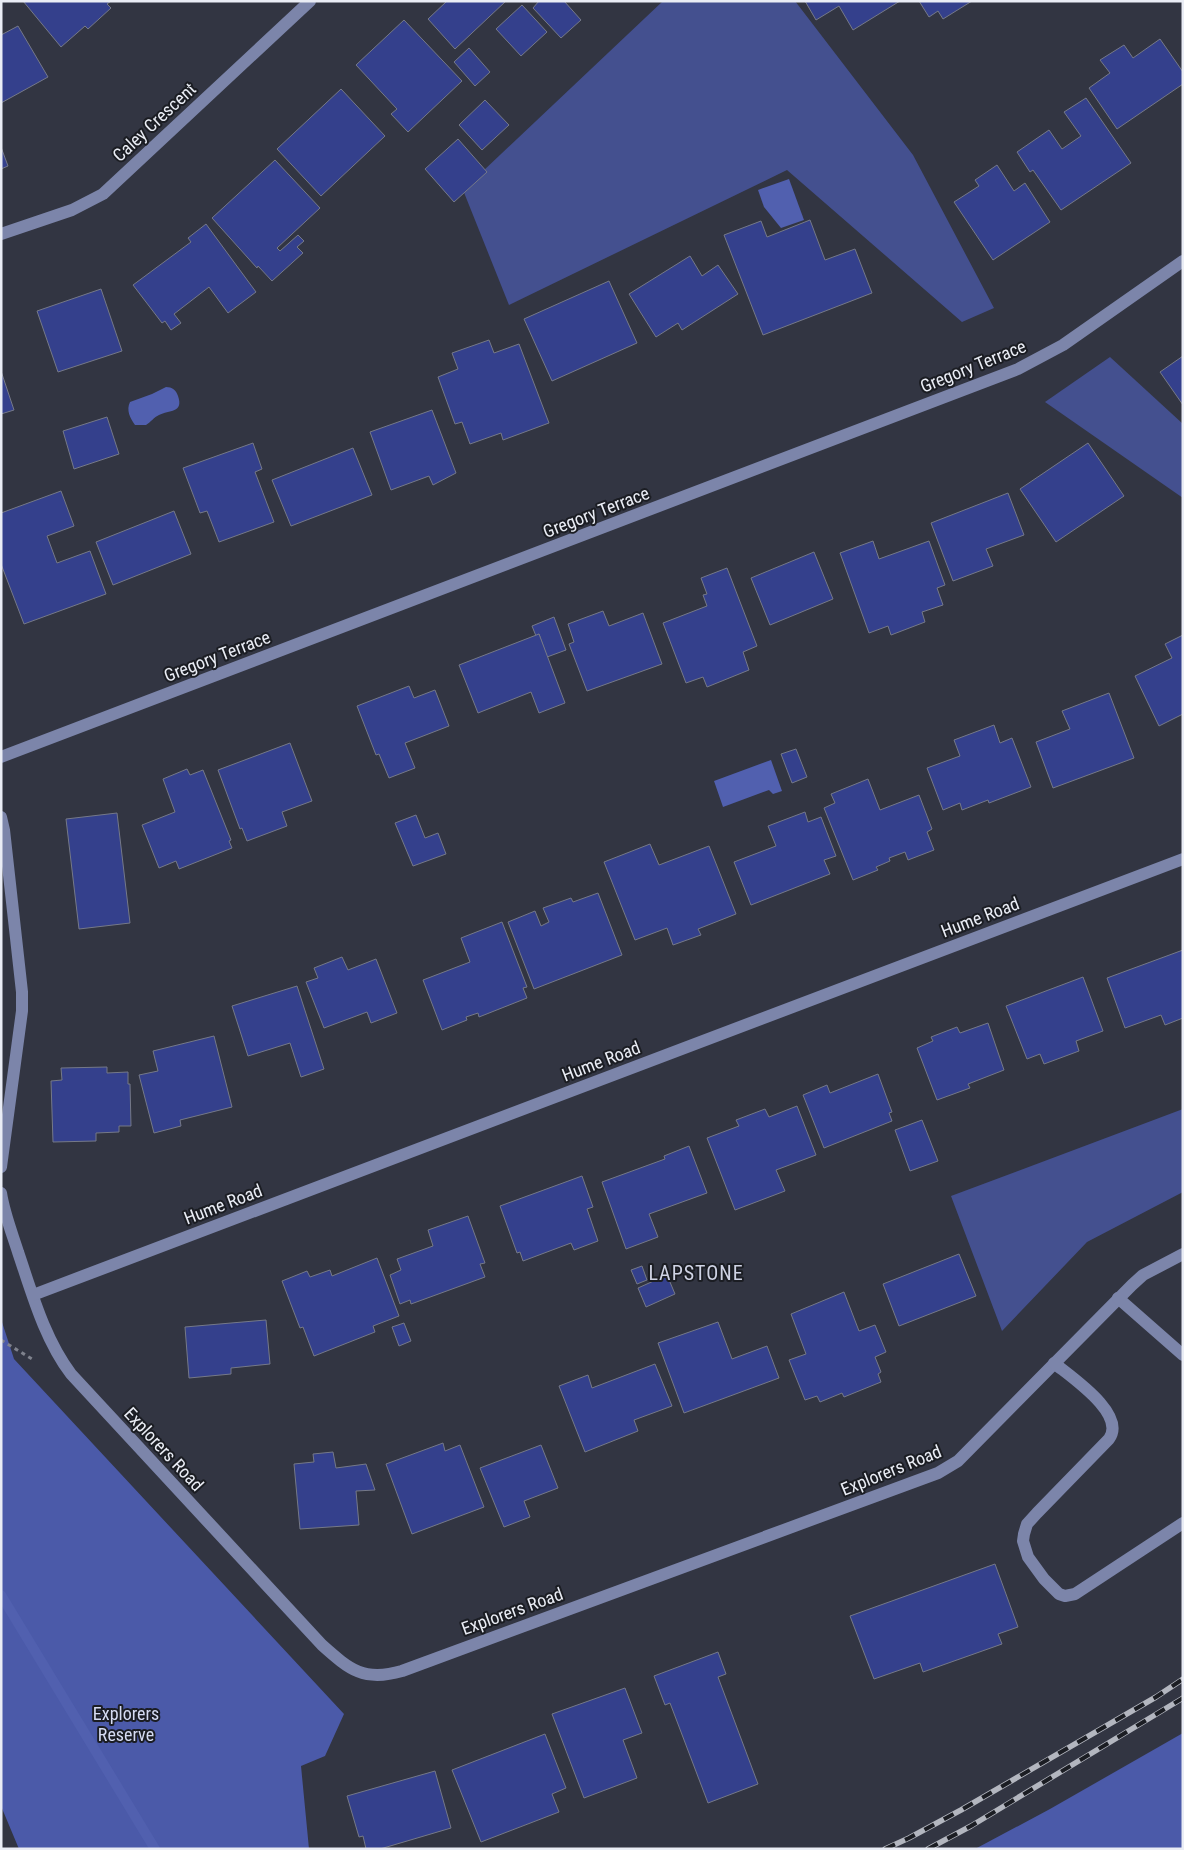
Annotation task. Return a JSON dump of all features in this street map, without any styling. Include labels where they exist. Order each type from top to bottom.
[{"type":"street","name":"Caley Crescent","points":[[1,234],[72,210],[103,194],[310,1]]},
{"type":"street","name":"Gregory Terrace","points":[[1,757],[1018,369],[1063,345],[1183,261]]},
{"type":"street","points":[[1,817],[22,992],[22,1011],[1,1167]]},
{"type":"street","name":"Hume Road","points":[[33,1295],[1183,859]]},
{"type":"street","name":"Explorers Road","points":[[1,1193],[5,1212],[33,1295],[59,1358],[71,1374],[322,1645],[349,1667],[361,1674],[372,1676],[402,1671],[938,1473],[958,1461],[1118,1298],[1144,1275],[1183,1254]]},
{"type":"street","points":[[1118,1298],[1183,1355]]},
{"type":"street","points":[[1054,1363],[1101,1403],[1110,1416],[1114,1429],[1109,1439],[1037,1512],[1025,1529],[1023,1541],[1025,1550],[1044,1579],[1059,1594],[1070,1596],[1075,1594],[1183,1523]]},
{"type":"shaded area","points":[[663,1],[795,1],[913,155],[994,308],[962,322],[787,170],[509,305],[463,190]]},
{"type":"shaded area","points":[[789,179],[804,220],[781,228],[764,207],[758,190]]},
{"type":"shaded area","points":[[1110,357],[1183,424],[1183,498],[1045,402]]},
{"type":"shaded area","points":[[166,387],[172,388],[177,394],[179,405],[177,408],[157,416],[146,425],[135,425],[129,414],[130,402]]},
{"type":"shaded area","points":[[771,760],[782,791],[773,794],[769,790],[723,807],[714,781]]},
{"type":"shaded area","points":[[1183,1109],[1183,1192],[1087,1242],[1002,1331],[951,1196]]},
{"type":"green space","name":"Explorers Reserve","points":[[1,1319],[14,1359],[344,1714],[325,1756],[301,1766],[309,1849],[19,1849],[1,1806]]},
{"type":"green space","points":[[1183,1733],[1183,1849],[975,1849],[1050,1809]]},
{"type":"building","points":[[23,1],[111,1],[107,4],[111,8],[88,29],[85,26],[61,47]]},
{"type":"building","points":[[447,1],[506,1],[455,49],[428,19]]},
{"type":"building","points":[[539,1],[564,1],[581,20],[561,38],[533,8]]},
{"type":"building","points":[[805,1],[900,1],[853,30],[839,6],[816,20]]},
{"type":"building","points":[[919,1],[972,1],[943,19],[938,11],[929,17]]},
{"type":"building","points":[[522,5],[547,32],[521,56],[496,29]]},
{"type":"building","points":[[404,20],[462,81],[408,132],[391,114],[397,109],[356,65]]},
{"type":"building","points":[[18,26],[48,77],[1,103],[1,35]]},
{"type":"building","points":[[1160,39],[1183,72],[1183,84],[1117,129],[1089,88],[1110,73],[1100,60],[1124,45],[1133,58]]},
{"type":"building","points":[[469,48],[490,72],[475,86],[454,62]]},
{"type":"building","points":[[341,89],[385,136],[321,196],[277,149]]},
{"type":"building","points":[[1086,98],[1131,163],[1061,210],[1033,170],[1030,172],[1017,152],[1049,130],[1062,149],[1081,136],[1064,112]]},
{"type":"building","points":[[485,100],[509,125],[482,150],[459,125]]},
{"type":"building","points":[[458,139],[487,172],[454,202],[425,169]]},
{"type":"building","points":[[1,147],[8,166],[1,169]]},
{"type":"building","points":[[275,160],[320,208],[277,248],[280,251],[298,235],[304,241],[297,247],[303,253],[272,281],[258,266],[257,268],[212,218]]},
{"type":"building","points":[[997,165],[1014,191],[1025,183],[1050,222],[993,260],[954,202],[979,186],[975,180]]},
{"type":"building","points":[[810,220],[825,260],[855,249],[872,293],[763,335],[724,235],[761,221],[767,237]]},
{"type":"building","points":[[206,224],[256,292],[228,313],[209,287],[174,314],[181,323],[171,330],[165,321],[162,323],[133,285],[191,242],[188,238]]},
{"type":"building","points":[[690,256],[702,276],[718,265],[738,294],[682,330],[678,323],[656,337],[629,294]]},
{"type":"building","points":[[609,281],[637,343],[552,381],[524,319]]},
{"type":"building","points":[[101,289],[122,351],[58,372],[37,311]]},
{"type":"building","points":[[489,340],[494,353],[519,344],[549,423],[503,440],[501,433],[470,444],[462,422],[455,424],[438,377],[458,369],[452,353]]},
{"type":"building","points":[[1183,356],[1183,405],[1160,372]]},
{"type":"building","points":[[1,371],[14,410],[1,414]]},
{"type":"building","points":[[432,410],[456,473],[433,485],[429,476],[391,490],[370,432]]},
{"type":"building","points":[[107,417],[119,454],[74,469],[63,431]]},
{"type":"building","points":[[253,443],[262,469],[255,472],[274,522],[219,542],[207,511],[200,513],[183,468]]},
{"type":"building","points":[[1088,443],[1124,496],[1056,542],[1020,489]]},
{"type":"building","points":[[353,448],[372,495],[291,526],[272,480]]},
{"type":"building","points":[[61,491],[74,526],[47,536],[57,563],[90,551],[106,594],[24,624],[1,564],[1,513]]},
{"type":"building","points":[[1008,493],[1024,535],[986,549],[993,566],[953,581],[931,523]]},
{"type":"building","points":[[174,511],[191,554],[113,585],[96,542]]},
{"type":"building","points":[[873,541],[879,559],[929,541],[945,585],[937,588],[943,605],[922,612],[925,622],[891,635],[888,626],[869,633],[840,553]]},
{"type":"building","points":[[814,552],[833,599],[770,625],[751,578]]},
{"type":"building","points":[[727,568],[757,646],[743,652],[749,670],[707,687],[703,677],[686,683],[663,623],[707,606],[703,595],[707,594],[701,578]]},
{"type":"building","points":[[603,611],[609,626],[643,613],[662,664],[587,691],[569,644],[574,642],[568,624]]},
{"type":"building","points":[[554,617],[566,650],[547,657],[539,634],[536,636],[532,626]]},
{"type":"building","points":[[539,634],[565,703],[539,713],[531,692],[478,713],[459,665]]},
{"type":"building","points":[[1183,635],[1183,714],[1159,726],[1135,676],[1172,658],[1165,644]]},
{"type":"building","points":[[409,686],[414,698],[435,690],[449,726],[405,743],[415,768],[389,778],[379,754],[376,755],[357,706]]},
{"type":"building","points":[[1109,693],[1134,758],[1053,788],[1036,742],[1070,729],[1062,711]]},
{"type":"building","points":[[994,725],[1000,743],[1012,738],[1031,787],[989,803],[988,800],[962,810],[960,803],[943,810],[927,768],[960,756],[954,740]]},
{"type":"building","points":[[290,743],[312,801],[282,812],[287,826],[247,841],[242,828],[240,829],[218,770]]},
{"type":"building","points":[[796,749],[807,777],[792,783],[781,754]]},
{"type":"building","points":[[187,769],[190,775],[203,770],[231,840],[229,841],[232,848],[179,869],[176,861],[159,868],[142,825],[175,812],[163,779]]},
{"type":"building","points":[[868,779],[880,810],[919,795],[932,829],[927,832],[934,850],[908,860],[905,852],[889,858],[890,861],[876,867],[878,870],[853,880],[824,808],[835,803],[831,794]]},
{"type":"building","points":[[805,812],[808,822],[821,817],[836,856],[824,860],[830,874],[751,905],[734,862],[776,846],[768,826]]},
{"type":"building","points":[[117,813],[130,923],[79,929],[66,819]]},
{"type":"building","points":[[416,815],[425,838],[438,833],[446,854],[413,866],[395,823]]},
{"type":"building","points":[[650,844],[659,865],[709,846],[736,914],[698,929],[701,935],[673,945],[667,928],[635,940],[604,862]]},
{"type":"building","points":[[598,893],[622,955],[534,989],[508,922],[535,911],[541,926],[549,922],[543,908],[571,898],[573,902]]},
{"type":"building","points":[[502,922],[527,987],[523,988],[527,998],[479,1017],[478,1013],[466,1017],[467,1020],[442,1030],[423,980],[470,962],[461,938]]},
{"type":"building","points":[[1183,950],[1183,1018],[1165,1025],[1161,1015],[1125,1028],[1107,978]]},
{"type":"building","points":[[342,957],[348,970],[376,959],[397,1013],[371,1023],[367,1012],[324,1028],[306,982],[318,978],[314,968]]},
{"type":"building","points":[[1083,977],[1103,1031],[1076,1041],[1079,1051],[1044,1064],[1040,1054],[1027,1059],[1006,1006]]},
{"type":"building","points":[[297,986],[324,1069],[301,1077],[290,1043],[248,1056],[232,1006]]},
{"type":"building","points":[[988,1023],[1004,1070],[968,1084],[970,1088],[937,1100],[917,1048],[933,1041],[931,1037],[957,1027],[960,1033]]},
{"type":"building","points":[[214,1036],[232,1107],[180,1120],[181,1126],[154,1133],[139,1075],[158,1071],[153,1051]]},
{"type":"building","points":[[107,1067],[107,1073],[128,1072],[131,1126],[119,1126],[119,1132],[96,1133],[96,1141],[53,1142],[51,1081],[62,1080],[61,1068]]},
{"type":"building","points":[[878,1074],[892,1112],[889,1113],[892,1121],[824,1148],[803,1095],[827,1085],[830,1093]]},
{"type":"building","points":[[797,1106],[816,1155],[776,1170],[785,1191],[735,1210],[707,1138],[739,1126],[736,1120],[765,1109],[769,1117]]},
{"type":"building","points":[[922,1120],[938,1161],[910,1171],[895,1130]]},
{"type":"building","points":[[689,1146],[707,1193],[649,1214],[658,1237],[626,1249],[602,1182],[665,1159],[664,1156]]},
{"type":"building","points":[[582,1176],[593,1207],[587,1209],[598,1241],[574,1250],[571,1243],[523,1261],[520,1252],[517,1253],[500,1206]]},
{"type":"building","points":[[468,1216],[485,1263],[480,1264],[485,1277],[411,1304],[410,1300],[400,1304],[390,1275],[401,1270],[397,1259],[433,1246],[428,1230]]},
{"type":"building","points":[[959,1254],[976,1296],[899,1326],[883,1284]]},
{"type":"building","points":[[377,1258],[399,1316],[373,1326],[375,1332],[314,1356],[303,1327],[300,1328],[282,1281],[307,1271],[310,1277],[330,1270],[332,1276]]},
{"type":"building","points":[[642,1266],[647,1280],[637,1284],[631,1270]]},
{"type":"building","points":[[667,1275],[675,1294],[646,1307],[638,1288]]},
{"type":"building","points":[[844,1292],[859,1331],[875,1325],[886,1352],[875,1357],[881,1372],[878,1374],[881,1382],[844,1397],[842,1393],[820,1402],[817,1396],[805,1400],[789,1360],[806,1354],[791,1314]]},
{"type":"building","points":[[266,1320],[270,1364],[231,1368],[231,1374],[189,1378],[185,1327]]},
{"type":"building","points":[[718,1322],[732,1359],[767,1346],[779,1378],[684,1413],[658,1343]]},
{"type":"building","points":[[404,1323],[411,1341],[399,1346],[392,1327]]},
{"type":"building","points":[[655,1364],[672,1406],[634,1420],[638,1431],[585,1452],[559,1386],[588,1375],[592,1388]]},
{"type":"building","points":[[443,1443],[445,1451],[460,1445],[484,1507],[412,1534],[386,1464]]},
{"type":"building","points":[[541,1445],[558,1488],[524,1501],[530,1517],[504,1527],[480,1468]]},
{"type":"building","points":[[333,1452],[336,1468],[366,1464],[375,1490],[356,1491],[359,1525],[300,1529],[294,1464],[314,1462],[313,1454]]},
{"type":"building","points":[[995,1564],[1018,1627],[998,1634],[1002,1644],[923,1672],[920,1663],[874,1679],[850,1616]]},
{"type":"building","points":[[718,1652],[726,1674],[718,1677],[758,1784],[708,1803],[670,1703],[665,1705],[654,1676]]},
{"type":"building","points":[[625,1688],[642,1733],[623,1740],[637,1778],[584,1798],[552,1714]]},
{"type":"building","points":[[545,1734],[566,1788],[552,1794],[559,1812],[481,1842],[452,1770]]},
{"type":"building","points":[[435,1771],[451,1828],[380,1849],[366,1849],[363,1836],[359,1837],[347,1796]]},
{"type":"waterway","points":[[1,1595],[155,1849]]},
{"type":"railway","points":[[885,1849],[961,1810],[1156,1697],[1183,1679]]},
{"type":"railway","points":[[928,1849],[971,1826],[1183,1698]]},
{"type":"district","name":"LAPSTONE","points":[[696,1273]]}]
